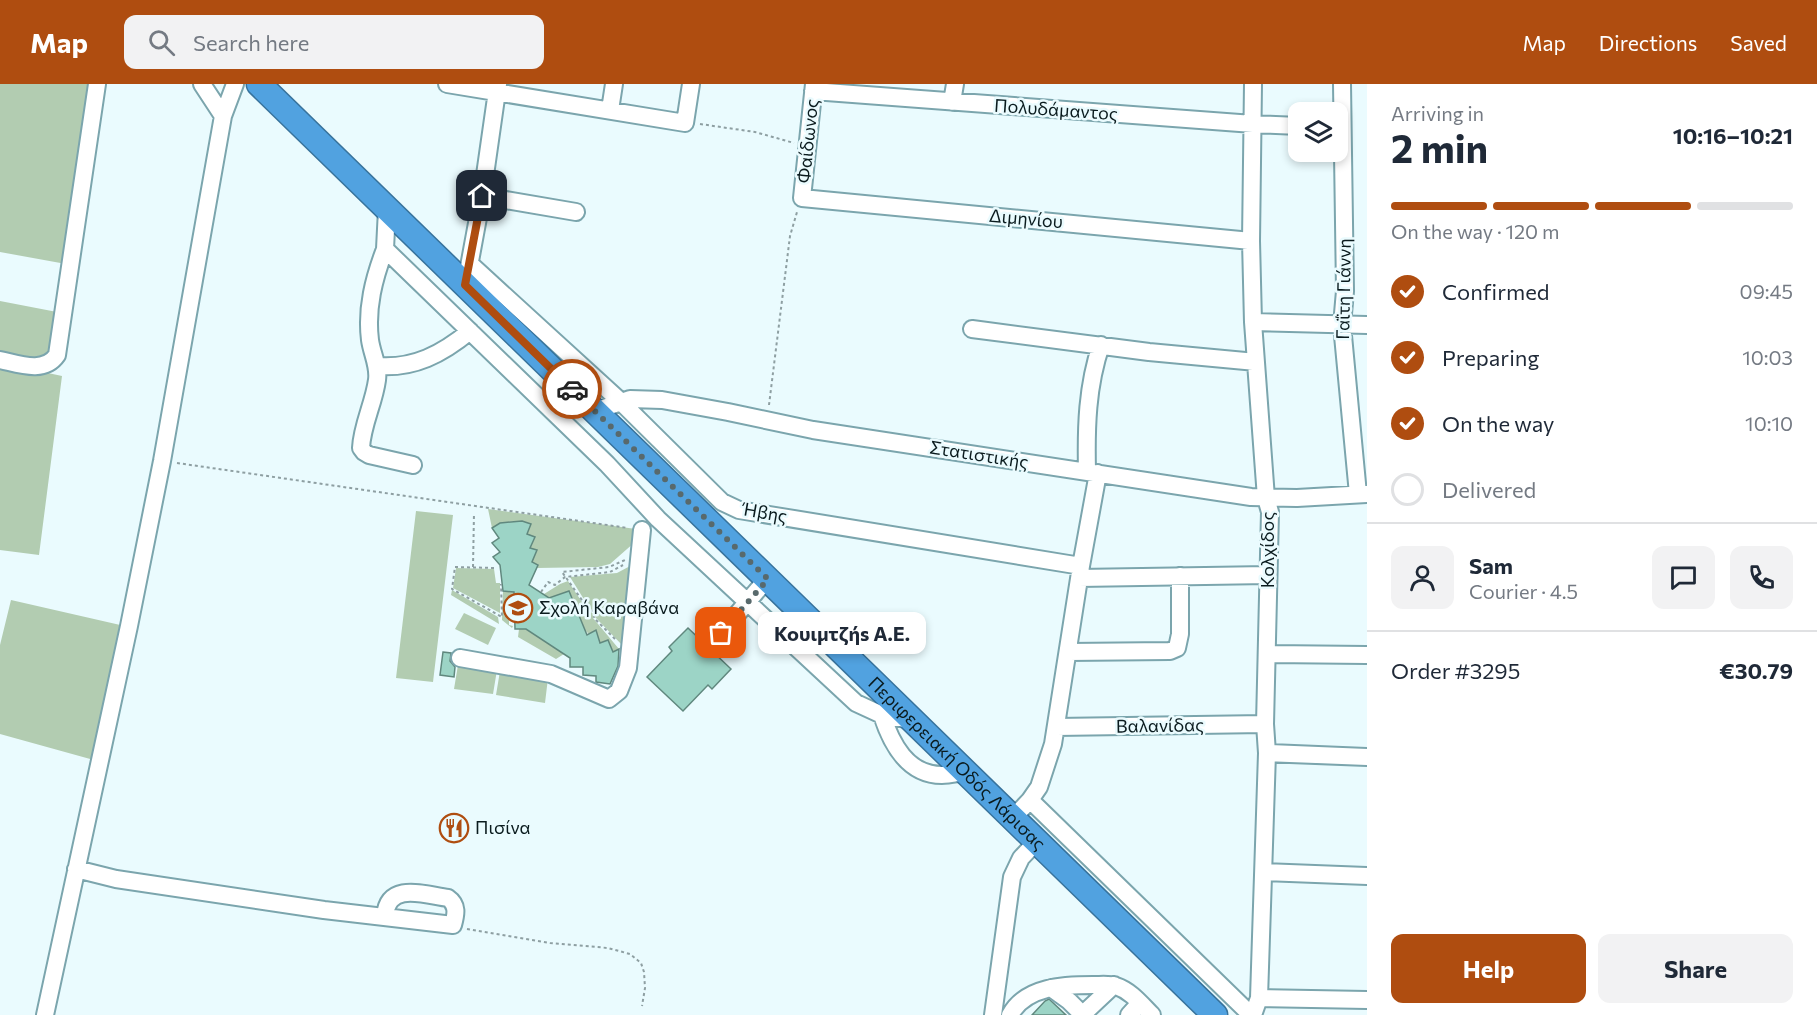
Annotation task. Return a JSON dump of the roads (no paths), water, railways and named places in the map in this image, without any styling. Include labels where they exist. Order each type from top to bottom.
[{"type":"highway","name":"Περιφερειακή Οδός Λάρισας","points":[[259,84],[387,209],[467,274],[595,411],[1215,1015]]},
{"type":"street","points":[[0,360],[32,367],[44,366],[52,362],[57,355],[97,84]]},
{"type":"street","points":[[202,84],[223,116]]},
{"type":"street","points":[[45,1015],[129,626],[162,461],[223,116],[235,84]]},
{"type":"street","points":[[447,84],[497,88],[685,123],[691,84]]},
{"type":"street","points":[[610,110],[614,84]]},
{"type":"street","points":[[952,102],[954,84]]},
{"type":"street","name":"Κολχίδος","points":[[1252,1015],[1259,999],[1264,872],[1270,512],[1266,498],[1253,322],[1251,241],[1253,84]]},
{"type":"street","name":"Γαΐτη Γιάννη","points":[[1341,102],[1342,84]]},
{"type":"street","name":"Πολυδάμαντος","points":[[813,87],[952,102],[1288,126]]},
{"type":"street","name":"Φαίδωνος","points":[[802,198],[813,87]]},
{"type":"street","points":[[467,274],[482,196],[497,88]]},
{"type":"street","name":"Γαΐτη Γιάννη","points":[[1341,162],[1345,291],[1342,325],[1362,494]]},
{"type":"street","points":[[482,196],[576,212]]},
{"type":"street","name":"Διμηνίου","points":[[802,198],[1251,241]]},
{"type":"street","points":[[387,209],[385,249],[373,285],[369,307],[368,327],[377,366],[374,396],[361,448],[369,455],[413,465]]},
{"type":"street","points":[[385,249],[607,464],[658,519],[856,703],[882,715],[912,720]]},
{"type":"street","name":"Ήβης","points":[[467,274],[620,401],[722,502],[738,510],[1080,572],[1180,576],[1268,575]]},
{"type":"street","points":[[1253,322],[1367,325]]},
{"type":"street","points":[[972,329],[1218,360],[1256,362]]},
{"type":"street","points":[[377,366],[394,368],[410,365],[452,346],[470,331]]},
{"type":"street","points":[[1013,818],[1030,800],[1044,774],[1056,727],[1093,472],[1088,396],[1093,367],[1101,345]]},
{"type":"street","name":"Στατιστικής","points":[[595,411],[620,401],[643,398],[662,400],[813,430],[1266,498],[1362,494]]},
{"type":"street","points":[[460,658],[551,674],[609,699],[619,691],[628,668],[642,530]]},
{"type":"street","points":[[1068,652],[1170,651],[1177,648],[1180,634],[1180,576]]},
{"type":"street","points":[[721,633],[768,579]]},
{"type":"street","points":[[1268,654],[1367,655]]},
{"type":"street","points":[[882,715],[895,747],[914,766],[926,772],[941,775],[966,772]]},
{"type":"street","name":"Βαλανίδας","points":[[1056,727],[1265,724]]},
{"type":"street","points":[[1267,753],[1367,757]]},
{"type":"street","points":[[1030,800],[1252,1015]]},
{"type":"street","points":[[993,1015],[1012,877],[1021,858],[1037,841]]},
{"type":"street","points":[[76,869],[116,879],[324,910],[453,924],[456,909],[454,902],[448,898],[404,892],[391,899],[385,916]]},
{"type":"street","points":[[1264,872],[1367,876]]},
{"type":"street","points":[[1011,1015],[1022,1000],[1064,985],[1116,989],[1140,1011]]},
{"type":"street","points":[[1051,988],[1082,1015],[1116,989]]},
{"type":"street","points":[[1051,988],[1073,1015]]},
{"type":"street","points":[[1091,1015],[1116,989]]},
{"type":"street","points":[[1259,999],[1367,1000]]},
{"type":"place","name":"Σχολή Καραβάνα","points":[[518,608]]},
{"type":"place","name":"Κουιμτζήs Α.Ε.","points":[[721,633]]},
{"type":"place","name":"Πισίνα","points":[[454,828]]}]
